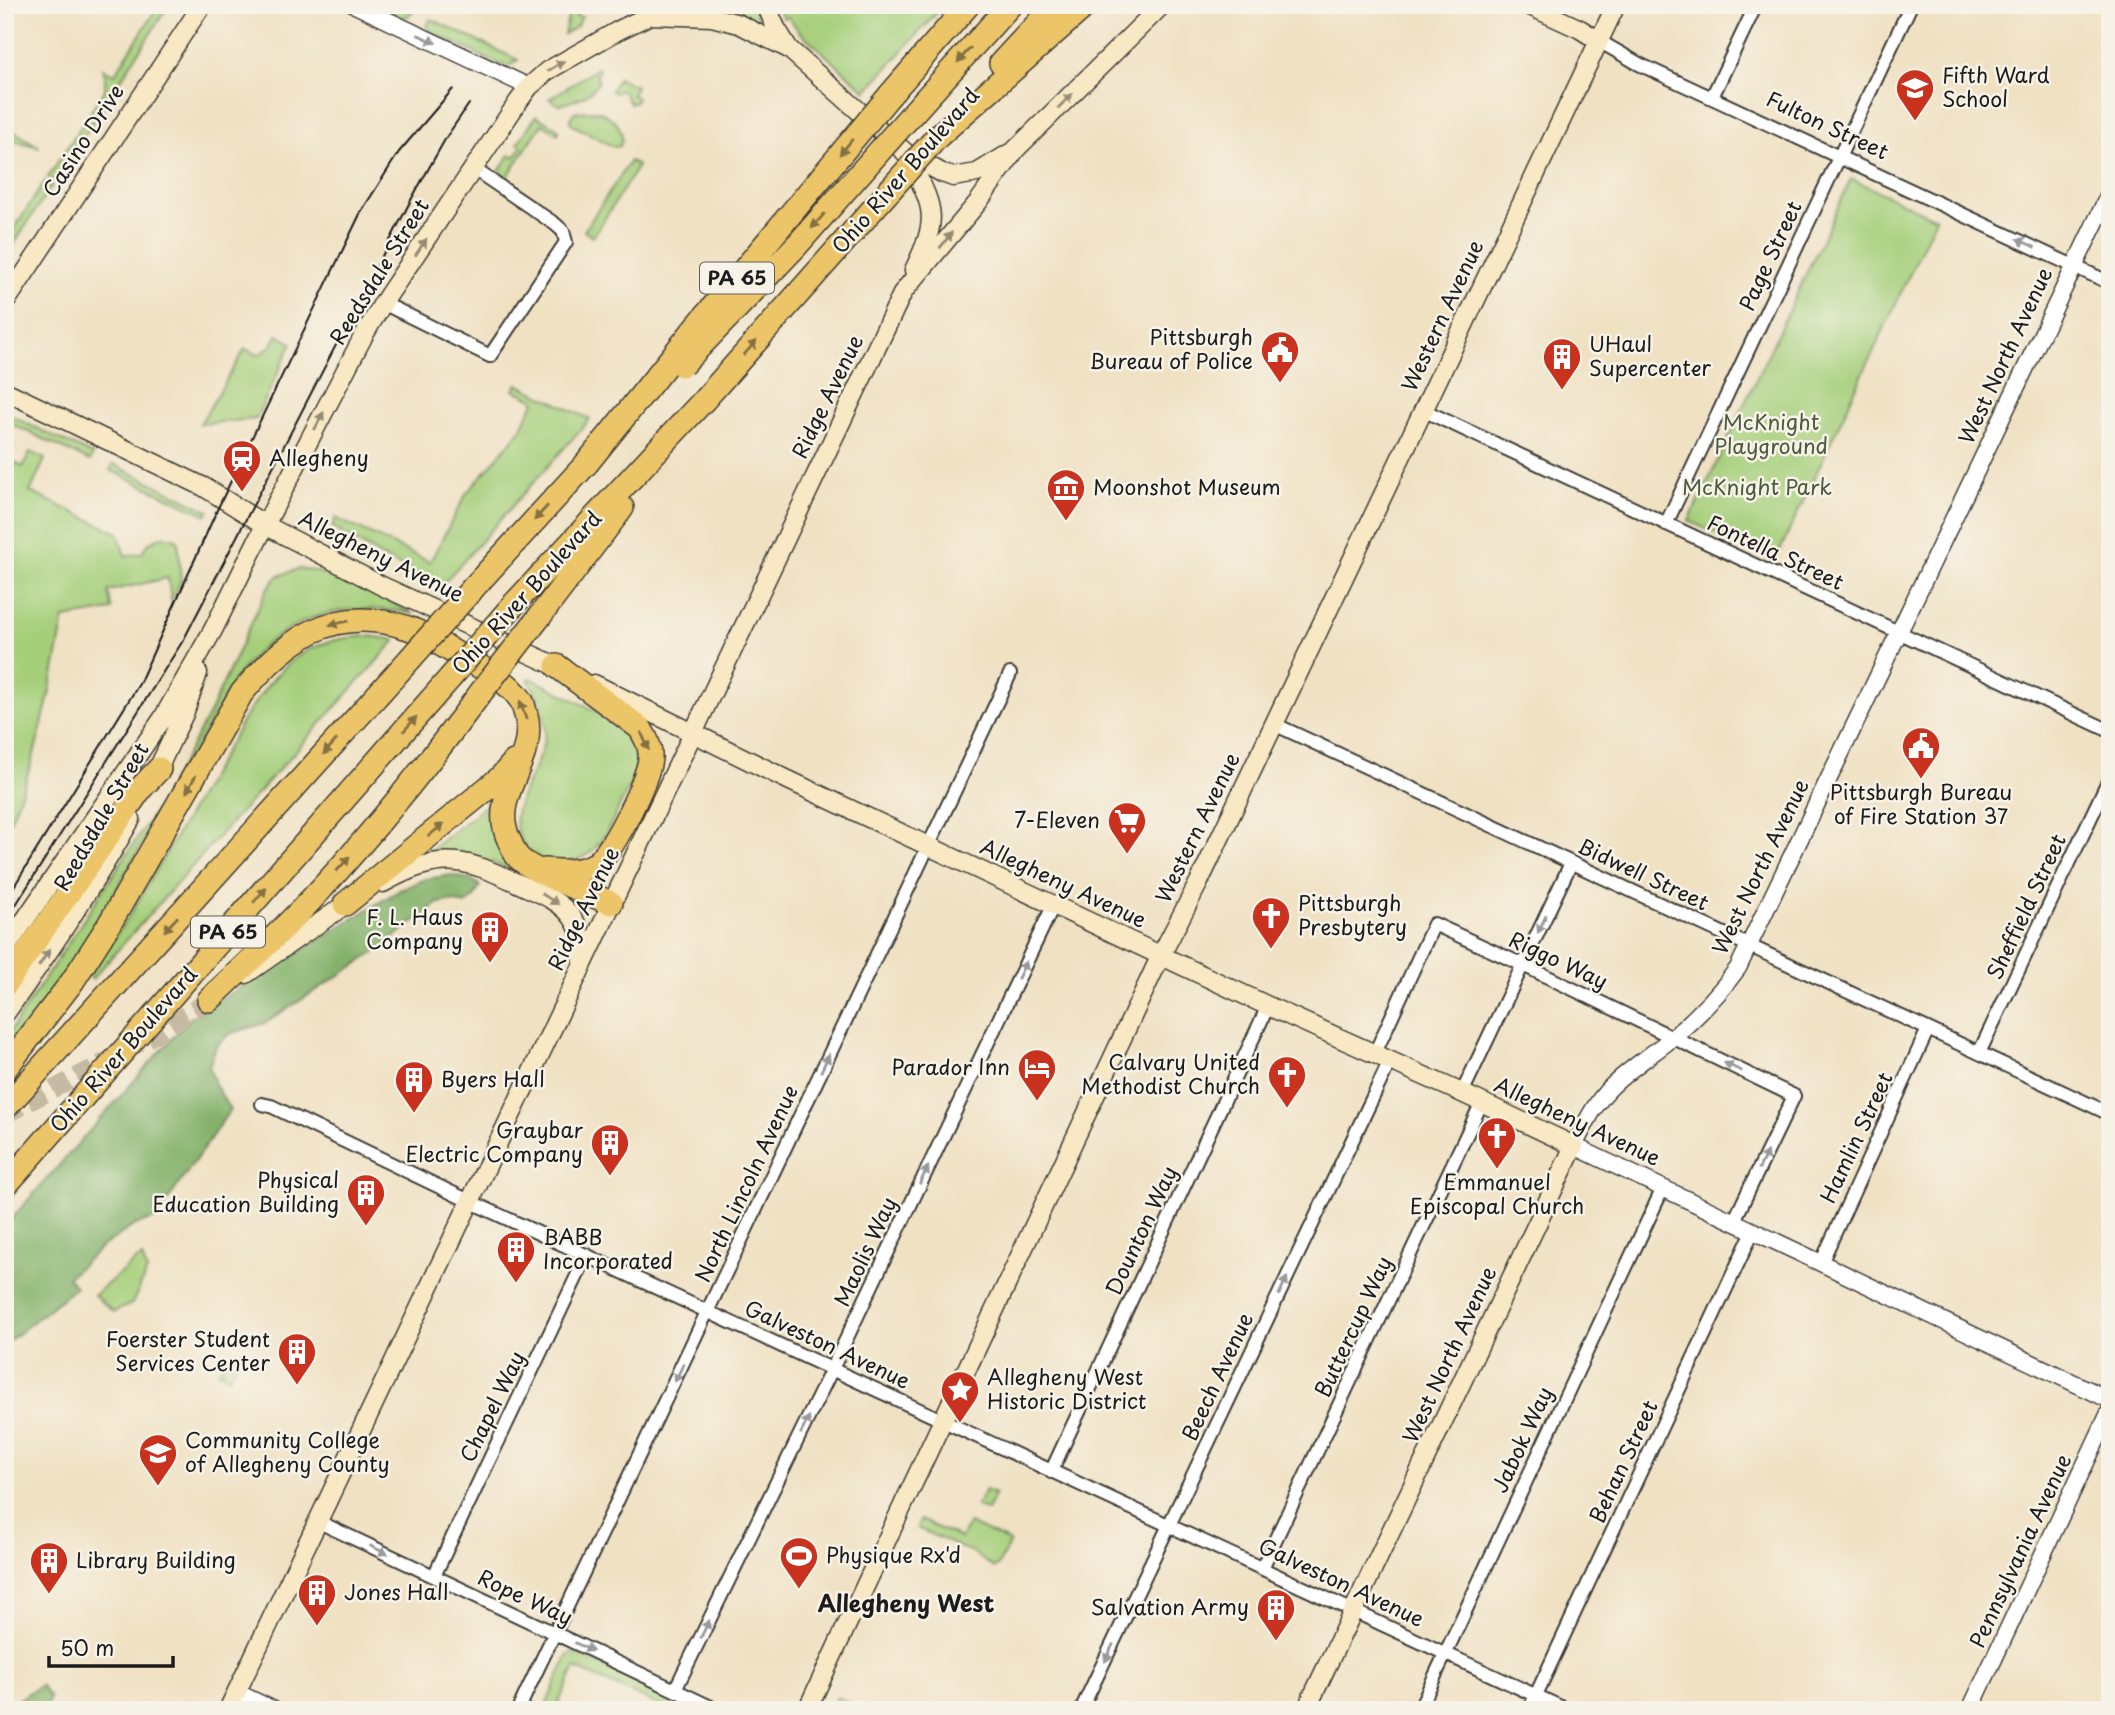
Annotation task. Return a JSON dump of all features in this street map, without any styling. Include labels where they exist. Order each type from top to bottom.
[{"type":"highway","name":"Ohio River Boulevard","points":[[5,1108],[587,463],[693,331],[968,5]]},
{"type":"highway","points":[[587,463],[768,277],[1010,5]]},
{"type":"highway","name":"Ohio River Boulevard","points":[[5,1186],[515,603],[705,400],[1055,5]]},
{"type":"highway","points":[[937,137],[1086,5]]},
{"type":"highway","points":[[209,1000],[308,903],[355,851],[416,777],[705,400]]},
{"type":"highway","points":[[5,1069],[72,982],[110,923],[241,694],[265,665],[305,634],[348,620],[375,621],[407,627],[476,664],[508,685],[522,701],[528,739],[519,769],[508,789],[502,814],[506,835],[517,857],[534,869],[611,904]]},
{"type":"highway","points":[[534,869],[564,872],[588,868],[599,861],[611,847],[649,768],[650,748],[640,729],[557,666]]},
{"type":"highway","points":[[345,904],[500,778],[515,761],[528,739]]},
{"type":"highway","points":[[5,985],[141,788],[159,769]]},
{"type":"main road","name":"Casino Drive","points":[[5,303],[202,5]]},
{"type":"main road","points":[[619,30],[632,5]]},
{"type":"main road","points":[[766,5],[789,49]]},
{"type":"main road","points":[[656,10],[712,17],[739,24],[789,49],[906,153],[953,177],[977,173],[1017,149],[1162,5]]},
{"type":"main road","name":"Fulton Street","points":[[1528,5],[1580,29],[1599,41]]},
{"type":"main road","name":"Western Avenue","points":[[807,1710],[1161,955],[1199,882],[1616,5]]},
{"type":"main road","name":"Reedsdale Street","points":[[5,949],[163,718],[214,630],[265,525],[364,335],[529,87],[547,71],[656,10]]},
{"type":"main road","name":"Ridge Avenue","points":[[228,1710],[903,292],[979,201],[1017,149]]},
{"type":"main road","points":[[903,292],[929,237],[932,222],[929,201],[906,153]]},
{"type":"main road","name":"Allegheny Avenue","points":[[5,391],[204,487],[265,525],[382,586],[557,666],[928,846],[1268,1006],[1574,1146]]},
{"type":"main road","name":"Reedsdale Street","points":[[5,1014],[40,966],[114,849],[159,769],[184,714],[214,630]]},
{"type":"main road","points":[[209,1000],[345,904],[412,867],[453,861],[482,867],[544,895],[564,909],[576,922],[579,930],[583,962]]},
{"type":"main road","name":"West North Avenue","points":[[1306,1710],[1574,1146]]},
{"type":"street","points":[[355,5],[529,87]]},
{"type":"street","points":[[1712,97],[1756,5]]},
{"type":"street","name":"Page Street","points":[[1666,524],[1911,5]]},
{"type":"street","name":"Fulton Street","points":[[1599,41],[1639,64],[2110,282]]},
{"type":"street","points":[[383,303],[490,356],[566,242],[563,231],[555,224],[474,169]]},
{"type":"street","name":"West North Avenue","points":[[1574,1146],[1593,1110],[1607,1091],[1673,1037],[1721,992],[1738,968],[2110,192]]},
{"type":"street","name":"Fontella Street","points":[[1423,410],[2110,731]]},
{"type":"street","name":"North Lincoln Avenue","points":[[518,1710],[1010,674]]},
{"type":"street","name":"Bidwell Street","points":[[1274,724],[2110,1114]]},
{"type":"street","name":"Sheffield Street","points":[[1979,1053],[2110,777]]},
{"type":"street","points":[[1462,1093],[1571,863]]},
{"type":"street","name":"Maolis Way","points":[[675,1690],[1054,904]]},
{"type":"street","name":"Riggo Way","points":[[1382,1057],[1434,924],[1523,965],[1794,1096],[1734,1221]]},
{"type":"street","name":"Dounton Way","points":[[1051,1472],[1268,1006]]},
{"type":"street","name":"Hamlin Street","points":[[1821,1262],[1928,1029]]},
{"type":"street","name":"Beech Avenue","points":[[1081,1710],[1170,1525],[1382,1057]]},
{"type":"street","name":"Buttercup Way","points":[[1262,1568],[1482,1102]]},
{"type":"street","name":"Galveston Avenue","points":[[262,1104],[1567,1710]]},
{"type":"street","name":"Allegheny Avenue","points":[[1574,1146],[2110,1400]]},
{"type":"street","name":"Jabok Way","points":[[1419,1710],[1663,1188]]},
{"type":"street","name":"Behan Street","points":[[1530,1710],[1754,1231]]},
{"type":"street","name":"Chapel Way","points":[[434,1576],[587,1255]]},
{"type":"street","name":"Pennsylvania Avenue","points":[[1970,1710],[2110,1411]]},
{"type":"street","name":"Rope Way","points":[[317,1521],[717,1710]]},
{"type":"street","points":[[236,1692],[274,1710]]},
{"type":"green space","points":[[159,5],[169,5],[55,181],[48,177],[105,90],[103,69],[115,74]]},
{"type":"green space","points":[[374,5],[401,5],[413,11],[402,18]]},
{"type":"green space","points":[[571,5],[578,6],[576,16],[582,17],[576,27],[564,34]]},
{"type":"green space","points":[[689,5],[754,5],[759,23],[744,17],[690,8]]},
{"type":"green space","points":[[777,5],[944,5],[866,91],[800,32],[788,17],[783,18]]},
{"type":"green space","points":[[431,19],[518,60],[511,65],[500,65],[429,31],[426,26]]},
{"type":"green space","points":[[598,68],[596,75],[599,81],[587,94],[560,105],[549,99]]},
{"type":"green space","points":[[618,78],[636,86],[632,95],[637,98],[636,101],[630,104],[622,90],[614,93],[611,91]]},
{"type":"green space","points":[[598,111],[617,124],[622,134],[620,146],[614,147],[571,124],[574,112]]},
{"type":"green space","points":[[536,116],[557,128],[558,134],[542,124],[506,179],[497,174],[510,155],[514,157],[522,147],[518,143]]},
{"type":"green space","points":[[5,126],[40,147],[5,139]]},
{"type":"green space","points":[[630,161],[638,166],[593,237],[584,231]]},
{"type":"green space","name":"McKnight Park","points":[[1851,179],[1936,218],[1775,561],[1689,521]]},
{"type":"green space","points":[[45,181],[52,185],[5,258],[5,243]]},
{"type":"green space","points":[[277,335],[292,343],[256,419],[200,424],[245,349],[259,355],[272,345]]},
{"type":"green space","points":[[517,384],[590,419],[441,586],[382,557],[332,527],[336,518],[430,562],[466,494],[521,430],[535,400],[514,390]]},
{"type":"green space","points":[[5,413],[93,455],[90,461],[5,421]]},
{"type":"green space","points":[[5,441],[13,445],[8,458],[23,467],[30,452],[45,459],[30,492],[118,533],[125,556],[142,553],[157,538],[178,540],[181,580],[171,600],[168,578],[108,591],[112,610],[64,618],[34,754],[5,832]]},
{"type":"green space","points":[[113,464],[209,511],[206,515],[110,470]]},
{"type":"green space","points":[[298,569],[342,580],[414,614],[361,609],[313,618],[291,627],[252,658],[234,680],[89,938],[5,1056],[5,1039],[161,802],[210,712],[267,589],[278,576]]},
{"type":"green space","points":[[369,636],[396,640],[92,979],[88,976],[133,910],[245,717],[270,683],[282,669],[310,649],[327,642]]},
{"type":"green space","points":[[531,678],[618,722],[636,748],[635,773],[606,834],[592,851],[573,861],[551,861],[536,856],[522,842],[516,827],[517,811],[543,746],[545,730],[540,704],[528,680]]},
{"type":"green space","points":[[493,800],[493,832],[500,849],[519,874],[473,857],[451,854],[424,855]]},
{"type":"green space","points":[[452,875],[474,881],[480,886],[466,904],[449,901],[438,903],[374,953],[265,1023],[229,1034],[216,1046],[209,1067],[230,1110],[155,1219],[135,1225],[103,1246],[68,1277],[76,1287],[5,1344],[5,1226],[190,1018],[400,890],[426,879]]},
{"type":"green space","points":[[142,1257],[147,1271],[132,1304],[113,1312],[94,1295]]},
{"type":"green space","points":[[228,1354],[238,1360],[229,1377],[219,1372]]},
{"type":"green space","points":[[985,1490],[995,1494],[987,1511],[976,1506]]},
{"type":"green space","points":[[920,1520],[961,1538],[969,1523],[1010,1542],[998,1566],[994,1568],[973,1553],[917,1528]]},
{"type":"green space","points":[[573,1653],[699,1710],[670,1710],[575,1668],[555,1710],[544,1710],[568,1655]]},
{"type":"green space","points":[[41,1685],[50,1698],[44,1710],[8,1710],[19,1699]]},
{"type":"green space","points":[[837,1697],[867,1710],[842,1710],[833,1705]]},
{"type":"tunnel","points":[[5,1115],[149,1038],[209,1000]]},
{"type":"tram line","points":[[5,901],[139,684],[217,510],[361,212],[399,152],[453,89]]},
{"type":"tram line","points":[[5,922],[184,639],[412,198],[447,136],[469,104]]},
{"type":"place","name":"Fifth Ward School","points":[[1915,122]]},
{"type":"place","name":"Pittsburgh Bureau of Police","points":[[1280,384]]},
{"type":"place","name":"UHaul Supercenter","points":[[1562,391]]},
{"type":"place","name":"Allegheny","points":[[242,493]]},
{"type":"place","name":"Moonshot Museum","points":[[1066,522]]},
{"type":"place","name":"Pittsburgh Bureau of Fire Station 37","points":[[1921,780]]},
{"type":"place","name":"7-Eleven","points":[[1127,855]]},
{"type":"place","name":"Pittsburgh Presbytery","points":[[1271,950]]},
{"type":"place","name":"F. L. Haus Company","points":[[490,964]]},
{"type":"place","name":"Parador Inn","points":[[1037,1102]]},
{"type":"place","name":"Calvary United Methodist Church","points":[[1287,1109]]},
{"type":"place","name":"Byers Hall","points":[[414,1114]]},
{"type":"place","name":"Emmanuel Episcopal Church","points":[[1497,1170]]},
{"type":"place","name":"Graybar Electric Company","points":[[610,1177]]},
{"type":"place","name":"Physical Education Building","points":[[366,1227]]},
{"type":"place","name":"BABB Incorporated","points":[[516,1284]]},
{"type":"place","name":"Foerster Student Services Center","points":[[297,1386]]},
{"type":"place","name":"Allegheny West Historic District","points":[[960,1424]]},
{"type":"place","name":"Community College of Allegheny County","points":[[158,1487]]},
{"type":"place","name":"Physique Rx'd","points":[[799,1590]]},
{"type":"place","name":"Library Building","points":[[49,1595]]},
{"type":"place","name":"Jones Hall","points":[[317,1627]]},
{"type":"place","name":"Salvation Army","points":[[1276,1642]]},
{"type":"district","name":"Allegheny West","points":[[906,1604]]},
{"type":"park label","name":"McKnight Playground","points":[[1771,435]]}]
